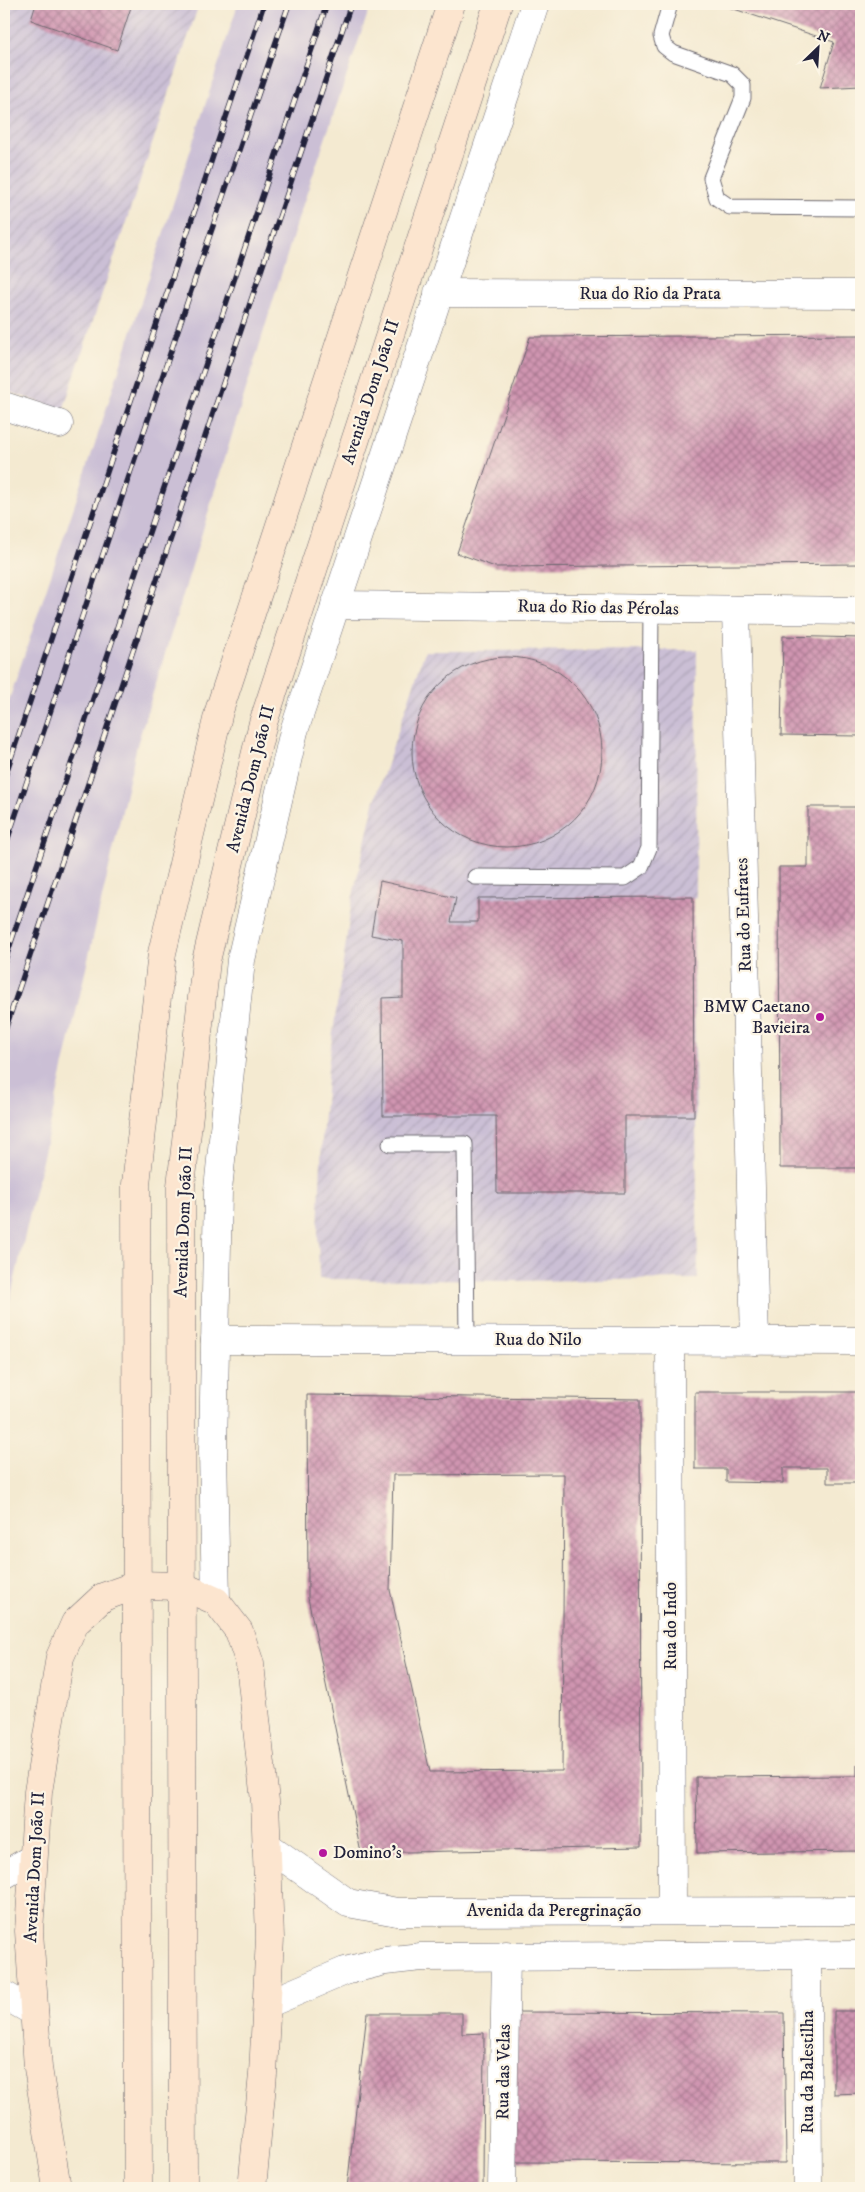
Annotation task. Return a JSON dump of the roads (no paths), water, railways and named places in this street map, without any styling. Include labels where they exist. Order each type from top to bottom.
[{"type":"main road","points":[[138,2188],[136,1184],[162,953],[220,711],[451,4]]},
{"type":"main road","name":"Avenida Dom João II","points":[[183,2188],[181,1186],[206,961],[263,723],[498,4]]},
{"type":"main road","name":"Avenida Dom João II","points":[[58,2188],[38,2068],[28,1931],[38,1792],[60,1657],[75,1623],[103,1597],[137,1585],[182,1586],[216,1601],[239,1631],[250,1664],[265,1801],[270,1938],[263,2074],[252,2188]]},
{"type":"street","points":[[216,1601],[213,1451],[218,1190],[241,960],[294,731],[535,4]]},
{"type":"street","name":"Rua do Rio da Prata","points":[[438,293],[861,294]]},
{"type":"street","points":[[4,406],[59,424]]},
{"type":"street","name":"Rua do Rio das Pérolas","points":[[334,606],[861,612]]},
{"type":"street","name":"Rua do Eufrates","points":[[736,610],[755,1341]]},
{"type":"street","name":"Rua do Nilo","points":[[216,1340],[861,1340]]},
{"type":"street","name":"Rua do Indo","points":[[670,1340],[672,1911]]},
{"type":"street","name":"Avenida da Peregrinação","points":[[266,1844],[348,1904],[397,1912],[861,1911]]},
{"type":"street","points":[[4,1875],[33,1858]]},
{"type":"street","points":[[267,2004],[345,1971],[385,1961],[421,1957],[506,1955],[861,1955]]},
{"type":"street","name":"Rua das Velas","points":[[502,2188],[506,1955]]},
{"type":"street","name":"Rua da Balestilha","points":[[808,1955],[808,2188]]},
{"type":"street","points":[[4,1995],[34,2012]]},
{"type":"lane","points":[[670,4],[661,36],[664,46],[673,54],[732,74],[743,85],[743,98],[711,178],[717,198],[730,207],[861,208]]},
{"type":"lane","points":[[475,877],[625,878],[641,867],[649,848],[651,609]]},
{"type":"lane","points":[[390,1144],[465,1144],[467,1340]]},
{"type":"railway","points":[[4,779],[264,4]]},
{"type":"railway","points":[[4,850],[289,4]]},
{"type":"railway","points":[[4,963],[327,4]]},
{"type":"railway","points":[[4,1033],[351,4]]},
{"type":"place","name":"BMW Caetano Bavieira","points":[[820,1017]]},
{"type":"place","name":"Domino's","points":[[323,1853]]}]
